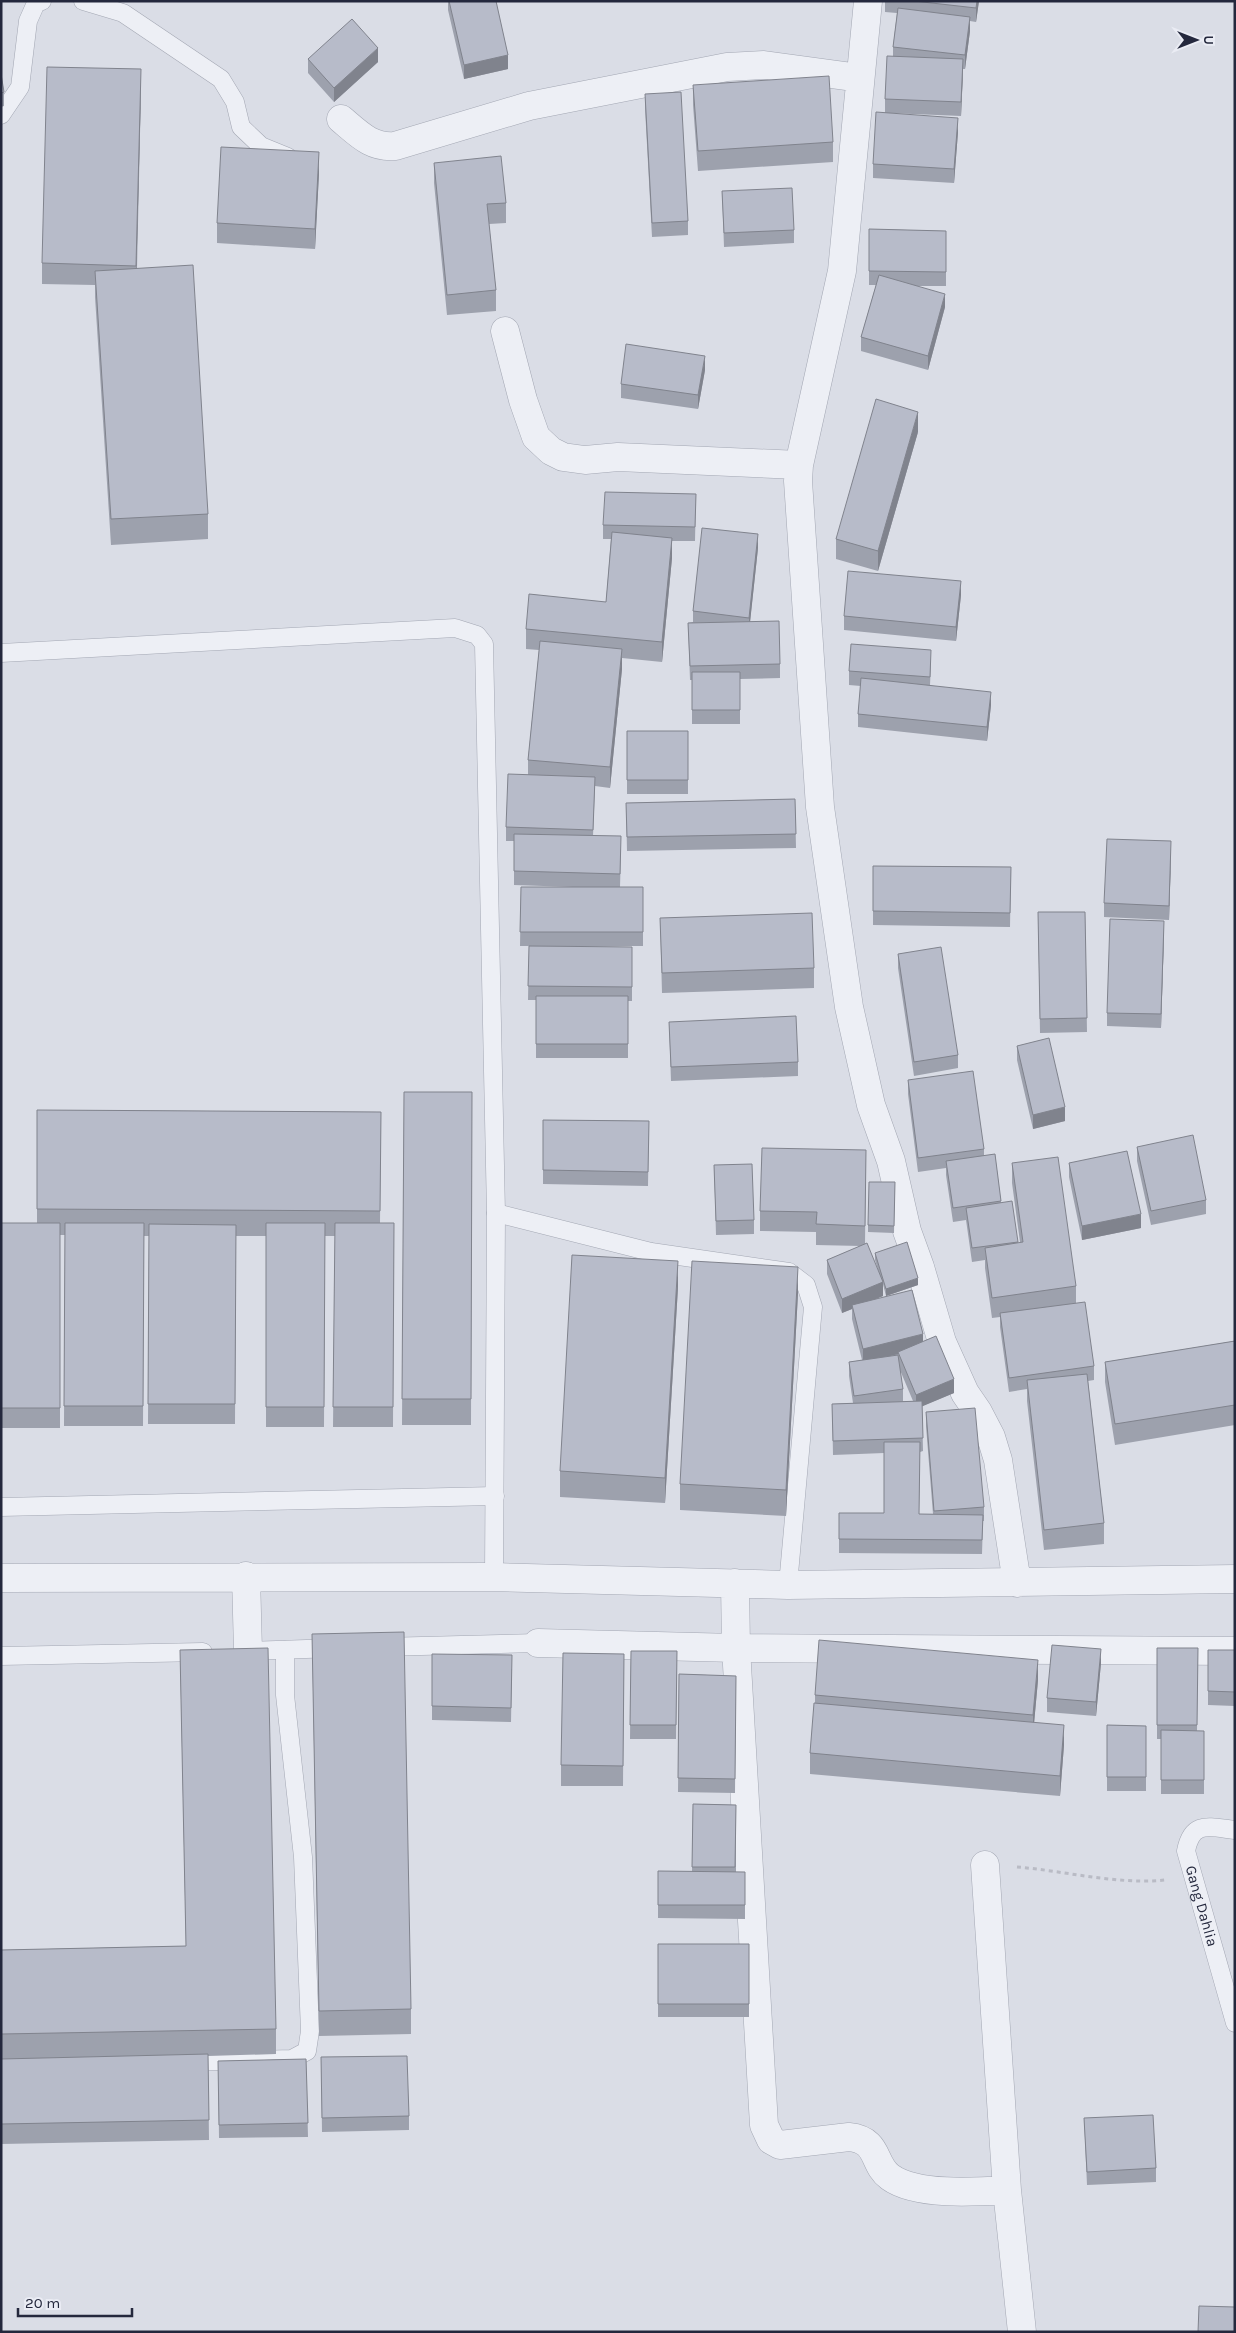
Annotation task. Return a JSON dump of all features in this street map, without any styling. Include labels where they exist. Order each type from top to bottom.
[{"type":"street","points":[[868,1],[842,271],[799,465],[799,515],[820,807],[849,1007],[871,1105],[891,1161],[907,1231],[920,1266],[942,1342],[965,1393],[978,1412],[991,1437],[998,1460],[1016,1583]]},
{"type":"street","points":[[341,119],[366,139],[381,147],[395,146],[529,106],[727,67],[764,66],[860,78]]},
{"type":"street","points":[[505,331],[522,400],[536,437],[551,451],[563,457],[584,460],[618,457],[799,465]]},
{"type":"street","points":[[1,1578],[246,1585],[494,1577],[734,1590],[788,1585],[1235,1579]]},
{"type":"street","points":[[235,1648],[246,1585]]},
{"type":"street","points":[[734,1590],[755,2003],[764,2125],[771,2140],[780,2145],[849,2137],[860,2138],[871,2147],[888,2176],[905,2186],[924,2190],[1007,2190]]},
{"type":"street","points":[[538,1643],[736,1641],[1235,1651]]},
{"type":"street","points":[[985,1864],[1007,2190],[1022,2332]]},
{"type":"lane","points":[[1,115],[20,87],[28,21],[36,3],[42,1]]},
{"type":"lane","points":[[83,1],[123,13],[221,79],[235,102],[241,127],[261,146],[288,157]]},
{"type":"lane","points":[[1,653],[455,628],[478,635],[484,644],[496,1213],[494,1577]]},
{"type":"lane","points":[[496,1213],[651,1252],[789,1272],[806,1285],[813,1307],[788,1585]]},
{"type":"lane","points":[[1,1507],[495,1496]]},
{"type":"lane","points":[[1,1656],[235,1648],[285,1650],[538,1643]]},
{"type":"lane","points":[[166,2063],[292,2059],[306,2051],[310,2031],[303,1857],[285,1695],[285,1650]]},
{"type":"lane","name":"Gang Dahlia","points":[[1235,1830],[1204,1827],[1196,1829],[1189,1838],[1186,1851],[1235,2023]]},
{"type":"path","points":[[985,1864],[1060,1871],[1139,1883],[1168,1880],[1189,1863]]},
{"type":"building","points":[[449,1],[496,1],[508,55],[464,65]]},
{"type":"building","points":[[914,1],[977,1],[976,8]]},
{"type":"building","points":[[898,8],[970,17],[965,55],[893,47]]},
{"type":"building","points":[[352,19],[378,48],[334,88],[308,59]]},
{"type":"building","points":[[887,56],[963,59],[961,102],[885,99]]},
{"type":"building","points":[[47,67],[141,69],[136,266],[42,263]]},
{"type":"building","points":[[1,74],[4,92],[1,93]]},
{"type":"building","points":[[829,76],[833,142],[698,151],[693,85]]},
{"type":"building","points":[[681,92],[688,221],[652,223],[645,94]]},
{"type":"building","points":[[876,112],[958,118],[954,169],[873,164]]},
{"type":"building","points":[[221,147],[319,152],[315,229],[217,223]]},
{"type":"building","points":[[501,156],[506,203],[487,204],[496,290],[447,295],[434,163]]},
{"type":"building","points":[[792,188],[794,230],[724,233],[722,191]]},
{"type":"building","points":[[869,229],[946,231],[946,272],[869,271]]},
{"type":"building","points":[[193,265],[208,514],[111,519],[95,271]]},
{"type":"building","points":[[879,275],[945,294],[928,356],[861,337]]},
{"type":"building","points":[[626,344],[705,356],[698,395],[621,384]]},
{"type":"building","points":[[876,399],[918,412],[878,551],[836,539]]},
{"type":"building","points":[[605,492],[696,494],[695,527],[603,525]]},
{"type":"building","points":[[702,528],[758,534],[749,618],[693,611]]},
{"type":"building","points":[[612,532],[672,538],[662,642],[526,629],[529,594],[606,602]]},
{"type":"building","points":[[848,571],[961,581],[956,627],[844,616]]},
{"type":"building","points":[[779,621],[780,664],[690,666],[688,623]]},
{"type":"building","points":[[540,641],[622,649],[610,767],[528,760]]},
{"type":"building","points":[[851,644],[931,650],[930,677],[849,671]]},
{"type":"building","points":[[692,672],[740,672],[740,710],[692,710]]},
{"type":"building","points":[[861,678],[991,692],[987,727],[858,714]]},
{"type":"building","points":[[627,731],[688,731],[688,780],[627,780]]},
{"type":"building","points":[[508,774],[595,777],[593,830],[506,827]]},
{"type":"building","points":[[795,799],[796,834],[627,837],[626,803]]},
{"type":"building","points":[[514,834],[621,836],[620,874],[514,871]]},
{"type":"building","points":[[1107,839],[1171,841],[1169,906],[1104,903]]},
{"type":"building","points":[[873,866],[1011,867],[1010,913],[873,911]]},
{"type":"building","points":[[521,887],[643,887],[643,932],[520,932]]},
{"type":"building","points":[[1038,912],[1085,912],[1087,1018],[1040,1019]]},
{"type":"building","points":[[812,913],[814,968],[662,973],[660,918]]},
{"type":"building","points":[[1110,919],[1164,921],[1161,1014],[1107,1013]]},
{"type":"building","points":[[529,946],[632,947],[632,987],[528,986]]},
{"type":"building","points":[[941,947],[958,1055],[914,1062],[898,954]]},
{"type":"building","points":[[536,996],[628,996],[628,1044],[536,1044]]},
{"type":"building","points":[[796,1016],[798,1062],[671,1067],[669,1022]]},
{"type":"building","points":[[1049,1038],[1065,1107],[1033,1115],[1017,1046]]},
{"type":"building","points":[[973,1071],[984,1149],[918,1158],[908,1080]]},
{"type":"building","points":[[404,1092],[472,1092],[471,1399],[402,1399]]},
{"type":"building","points":[[37,1110],[381,1112],[380,1211],[37,1209]]},
{"type":"building","points":[[543,1120],[649,1121],[648,1172],[543,1170]]},
{"type":"building","points":[[1193,1135],[1206,1200],[1151,1211],[1137,1147]]},
{"type":"building","points":[[762,1148],[866,1150],[865,1226],[816,1224],[817,1212],[760,1211]]},
{"type":"building","points":[[1127,1151],[1141,1214],[1082,1226],[1069,1163]]},
{"type":"building","points":[[995,1154],[1001,1201],[953,1208],[946,1161]]},
{"type":"building","points":[[1058,1157],[1076,1286],[992,1298],[985,1248],[1023,1242],[1012,1163]]},
{"type":"building","points":[[752,1164],[754,1220],[716,1221],[714,1165]]},
{"type":"building","points":[[869,1182],[895,1182],[894,1226],[868,1225]]},
{"type":"building","points":[[1012,1201],[1018,1242],[972,1248],[966,1208]]},
{"type":"building","points":[[1,1223],[60,1223],[60,1408],[1,1408]]},
{"type":"building","points":[[65,1223],[144,1223],[143,1406],[64,1406]]},
{"type":"building","points":[[266,1223],[325,1223],[324,1407],[266,1407]]},
{"type":"building","points":[[335,1223],[394,1223],[393,1407],[333,1407]]},
{"type":"building","points":[[149,1224],[236,1225],[235,1404],[148,1404]]},
{"type":"building","points":[[907,1242],[918,1278],[886,1289],[875,1253]]},
{"type":"building","points":[[867,1243],[883,1282],[842,1299],[827,1260]]},
{"type":"building","points":[[572,1255],[678,1261],[665,1478],[560,1471]]},
{"type":"building","points":[[692,1261],[798,1267],[786,1490],[680,1484]]},
{"type":"building","points":[[912,1290],[923,1334],[863,1349],[852,1305]]},
{"type":"building","points":[[1085,1302],[1094,1366],[1009,1378],[1000,1313]]},
{"type":"building","points":[[936,1336],[954,1379],[916,1395],[898,1352]]},
{"type":"building","points":[[1235,1341],[1235,1405],[1115,1424],[1105,1362]]},
{"type":"building","points":[[898,1355],[903,1389],[854,1396],[849,1362]]},
{"type":"building","points":[[1087,1374],[1104,1523],[1044,1530],[1027,1380]]},
{"type":"building","points":[[922,1401],[923,1438],[833,1441],[832,1404]]},
{"type":"building","points":[[975,1408],[984,1507],[934,1511],[926,1412]]},
{"type":"building","points":[[884,1442],[920,1442],[919,1514],[983,1515],[982,1540],[839,1539],[839,1513],[884,1513]]},
{"type":"building","points":[[404,1632],[411,2009],[319,2011],[312,1634]]},
{"type":"building","points":[[819,1640],[1038,1660],[1033,1715],[815,1695]]},
{"type":"building","points":[[1052,1645],[1101,1649],[1096,1702],[1047,1698]]},
{"type":"building","points":[[268,1648],[276,2029],[1,2034],[1,1950],[186,1946],[180,1650]]},
{"type":"building","points":[[1157,1648],[1198,1648],[1197,1725],[1157,1725]]},
{"type":"building","points":[[1208,1650],[1235,1650],[1235,1692],[1208,1691]]},
{"type":"building","points":[[631,1651],[677,1651],[676,1725],[630,1725]]},
{"type":"building","points":[[563,1653],[624,1654],[623,1766],[561,1765]]},
{"type":"building","points":[[432,1654],[512,1655],[511,1708],[432,1706]]},
{"type":"building","points":[[679,1674],[736,1676],[735,1779],[678,1778]]},
{"type":"building","points":[[814,1703],[1064,1725],[1060,1776],[810,1753]]},
{"type":"building","points":[[1107,1725],[1146,1726],[1146,1777],[1107,1777]]},
{"type":"building","points":[[1161,1730],[1204,1731],[1204,1780],[1161,1780]]},
{"type":"building","points":[[693,1804],[736,1805],[735,1867],[692,1867]]},
{"type":"building","points":[[658,1871],[745,1872],[745,1905],[658,1905]]},
{"type":"building","points":[[658,1944],[749,1944],[749,2004],[658,2004]]},
{"type":"building","points":[[208,2054],[209,2120],[1,2124],[1,2059]]},
{"type":"building","points":[[407,2056],[409,2116],[322,2118],[321,2057]]},
{"type":"building","points":[[306,2059],[308,2123],[219,2125],[218,2061]]},
{"type":"building","points":[[1153,2115],[1156,2168],[1087,2172],[1084,2118]]},
{"type":"building","points":[[1199,2306],[1235,2307],[1235,2332],[1198,2332]]}]
